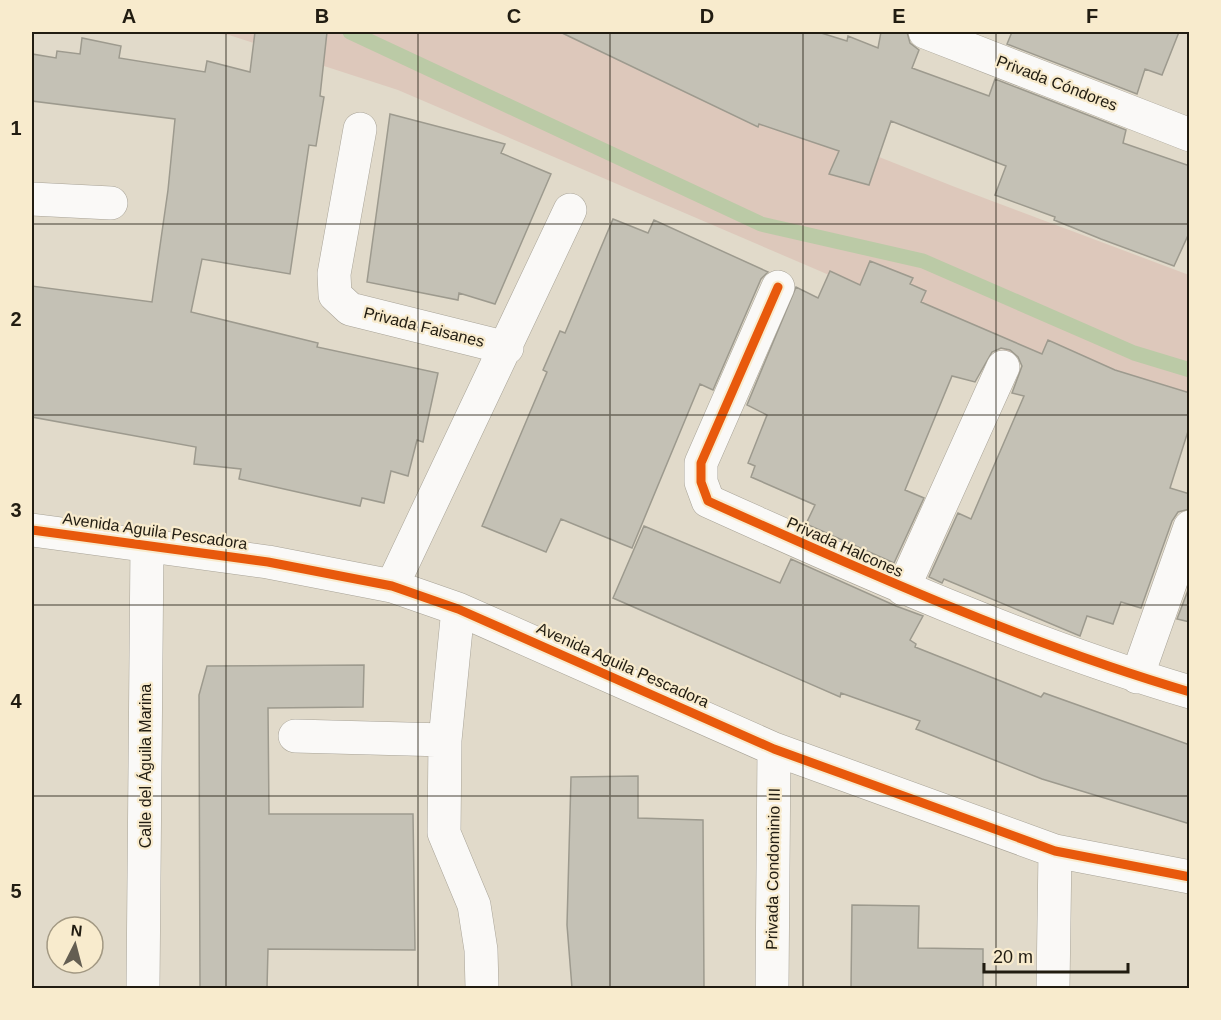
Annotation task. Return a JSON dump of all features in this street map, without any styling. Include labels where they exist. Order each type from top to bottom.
[{"type":"street","name":"Privada Cóndores","points":[[926,32],[1190,135]]},
{"type":"street","name":"Privada Faisanes","points":[[360,129],[334,274],[335,295],[350,309],[507,348]]},
{"type":"street","points":[[32,199],[111,203]]},
{"type":"street","name":"Privada Faisanes","points":[[392,586],[507,348],[570,210]]},
{"type":"street","name":"Privada Halcones","points":[[778,287],[701,463],[701,482],[708,501],[903,589],[1137,677],[1190,692]]},
{"type":"street","name":"Privada Halcones","points":[[903,589],[1003,367]]},
{"type":"street","points":[[1137,677],[1190,527]]},
{"type":"street","name":"Avenida Aguila Pescadora","points":[[32,530],[268,562],[392,586],[458,609],[774,749],[1055,851],[1190,877]]},
{"type":"street","name":"Calle del Águila Marina","points":[[143,988],[147,544]]},
{"type":"street","points":[[458,609],[445,740],[444,834],[474,905],[481,950],[482,988]]},
{"type":"street","points":[[295,736],[445,740]]},
{"type":"street","name":"Privada Condominio III","points":[[772,988],[774,749]]},
{"type":"street","points":[[1053,988],[1055,851]]},
{"type":"shaded area","points":[[200,32],[563,32],[955,187],[1189,275],[1189,402],[1090,387],[398,90],[229,35]]},
{"type":"building","points":[[255,32],[327,32],[320,96],[324,97],[316,146],[309,145],[290,274],[202,259],[191,312],[318,343],[317,347],[438,373],[423,442],[417,440],[408,476],[391,471],[384,503],[362,498],[360,506],[239,479],[241,469],[194,464],[196,447],[32,417],[32,286],[152,302],[168,190],[175,119],[32,101],[32,54],[56,58],[57,51],[80,54],[82,38],[121,46],[119,58],[205,72],[207,61],[250,72]]},
{"type":"building","points":[[560,32],[818,32],[847,41],[848,36],[878,48],[881,32],[907,32],[910,43],[919,50],[912,68],[989,96],[995,79],[1126,130],[1123,143],[1190,166],[1190,231],[1174,266],[1101,239],[1054,220],[1055,217],[995,195],[1006,166],[891,121],[869,185],[829,174],[839,151],[759,124],[758,127]]},
{"type":"building","points":[[1012,32],[1179,32],[1162,75],[1145,69],[1137,94],[1007,44]]},
{"type":"building","points":[[390,114],[505,144],[501,153],[551,174],[495,304],[459,293],[458,300],[367,282]]},
{"type":"building","points":[[613,219],[648,233],[654,220],[768,272],[761,279],[713,390],[700,384],[632,548],[561,519],[546,552],[482,526],[547,372],[543,370],[560,331],[565,333]]},
{"type":"building","points":[[870,261],[913,278],[910,284],[926,291],[921,302],[1042,354],[1048,340],[1115,370],[1190,393],[1190,425],[1170,488],[1190,494],[1190,509],[1178,512],[1172,521],[1141,608],[1121,602],[1113,624],[1087,616],[1080,636],[944,579],[942,583],[929,577],[958,513],[971,519],[1024,396],[1012,393],[1022,366],[1018,357],[1010,350],[1001,348],[992,352],[975,382],[952,376],[905,490],[924,498],[894,563],[806,524],[815,505],[751,477],[755,466],[748,463],[767,415],[747,405],[796,287],[818,298],[830,271],[860,285]]},
{"type":"building","points":[[644,526],[780,583],[791,559],[923,616],[910,640],[916,644],[915,647],[1041,697],[1044,693],[1190,745],[1190,824],[1042,779],[916,729],[920,721],[841,693],[840,697],[613,598]]},
{"type":"building","points":[[1190,585],[1190,622],[1177,619]]},
{"type":"building","points":[[364,665],[363,707],[268,708],[269,814],[413,814],[415,950],[268,949],[267,988],[200,988],[199,695],[207,666]]},
{"type":"building","points":[[638,776],[638,818],[703,820],[704,988],[572,988],[567,925],[571,777]]},
{"type":"building","points":[[852,905],[919,906],[918,948],[983,949],[983,988],[851,988]]},
{"type":"waterway","points":[[350,32],[761,224],[923,261],[1134,353],[1190,370]]},
{"type":"cycle path","points":[[778,287],[701,463],[701,482],[708,501],[886,580],[1006,629],[1128,673],[1190,692]]},
{"type":"cycle path","points":[[32,530],[268,562],[392,586],[458,609],[774,749],[1055,851],[1190,877]]}]
